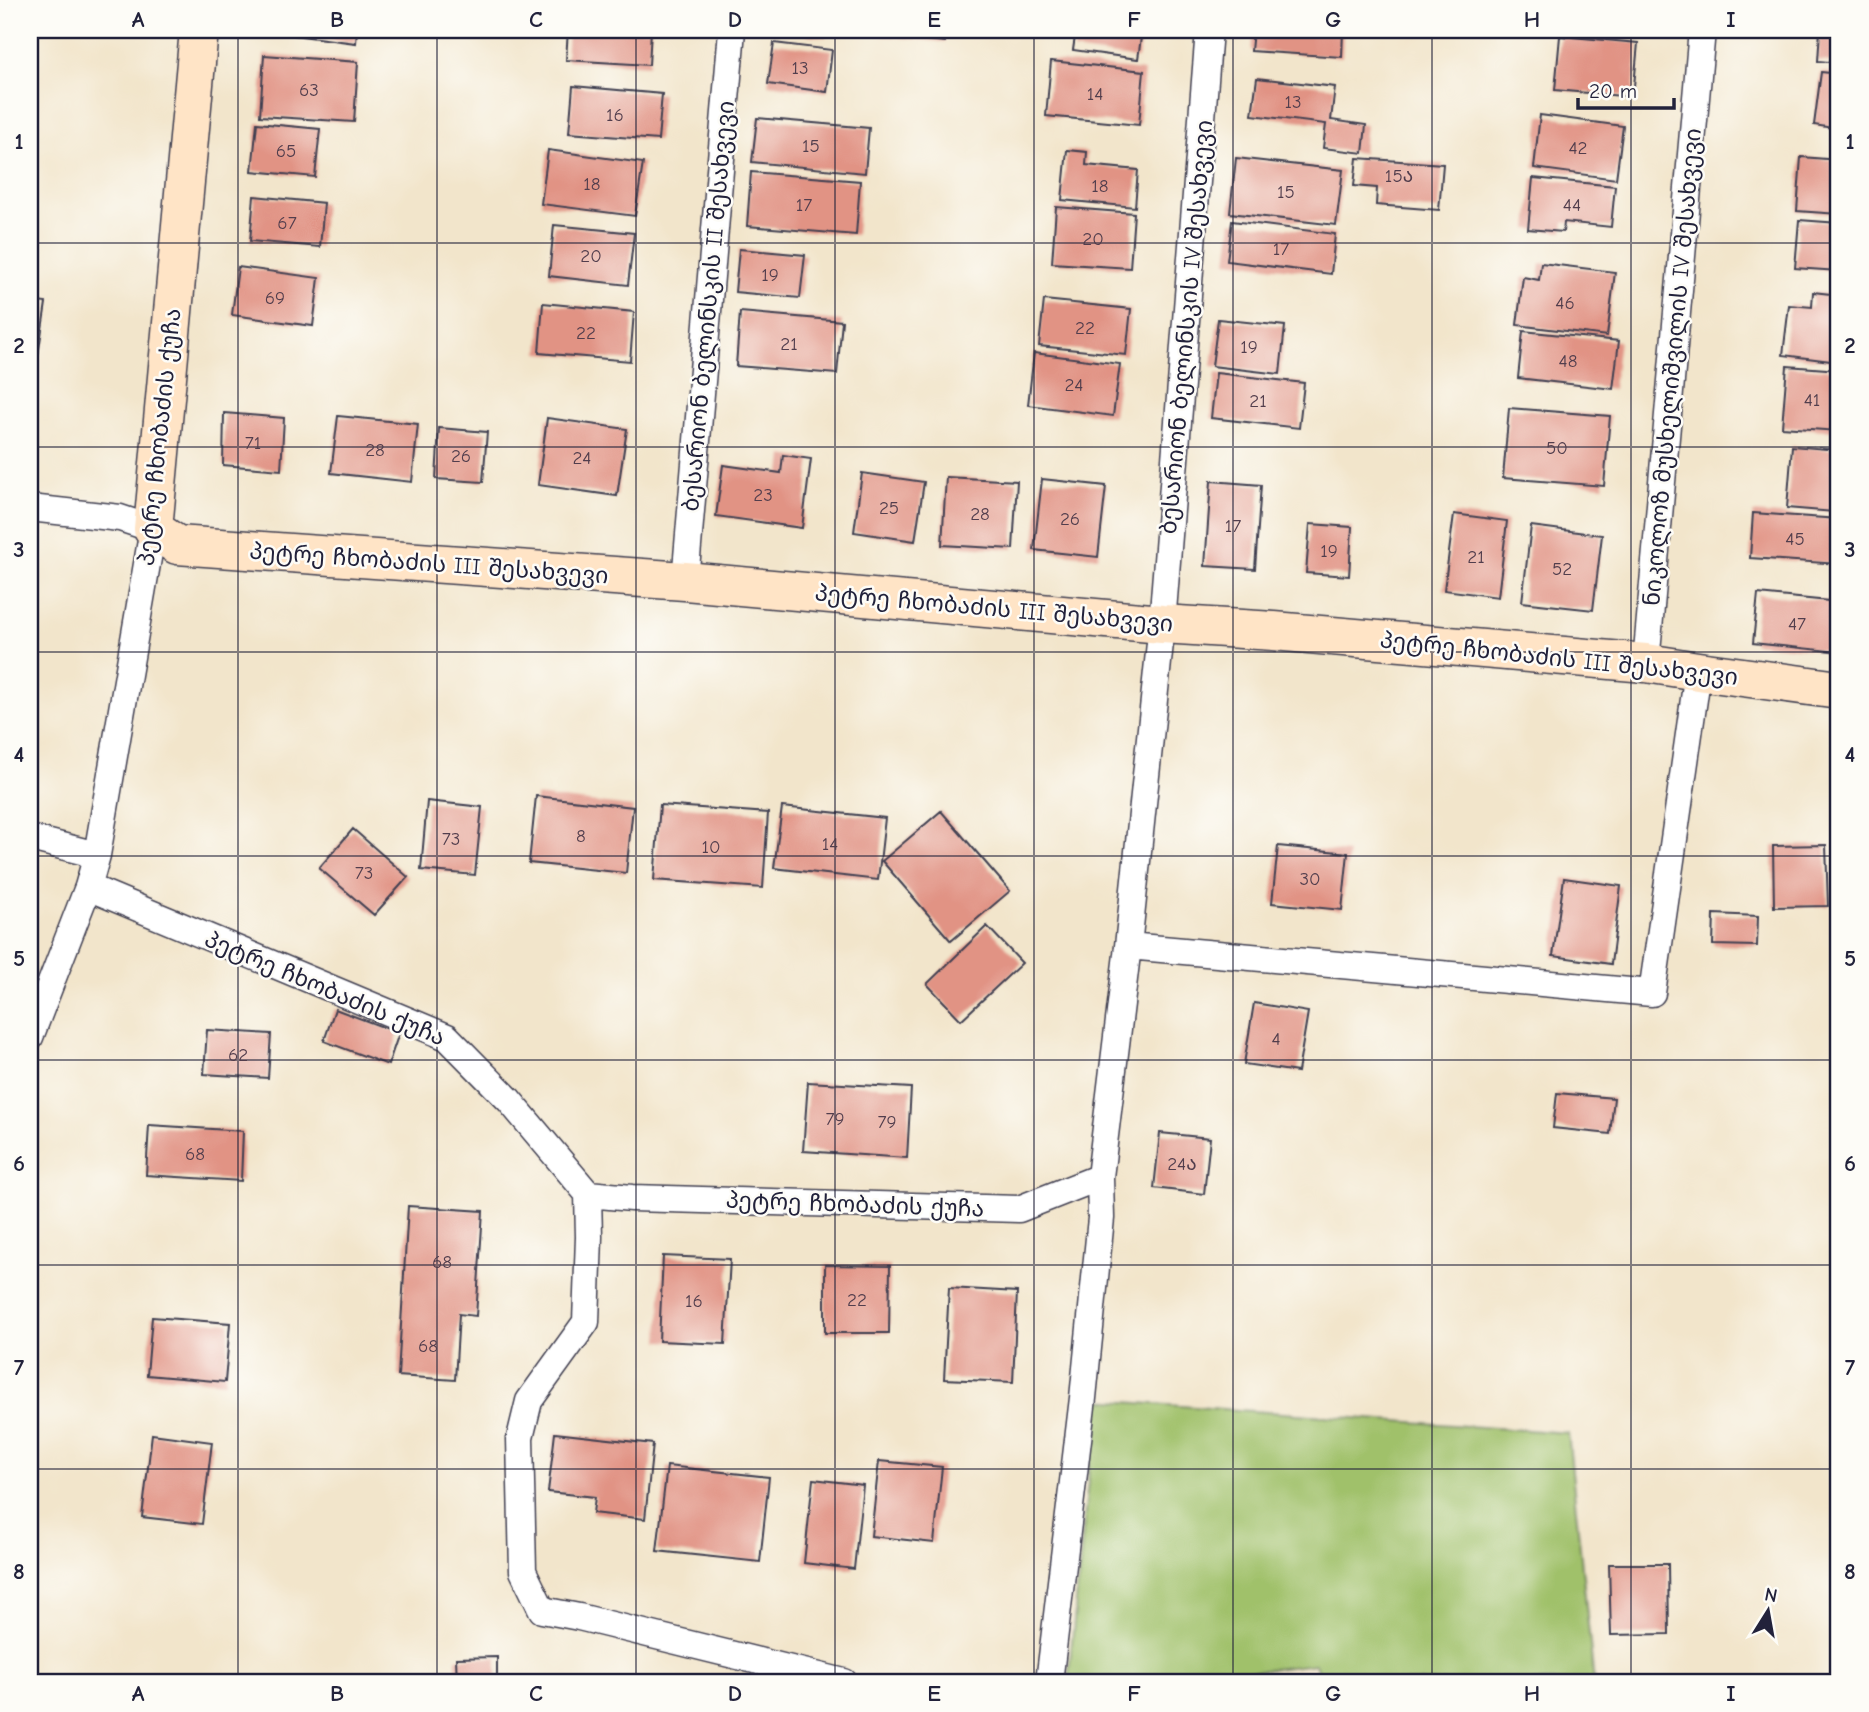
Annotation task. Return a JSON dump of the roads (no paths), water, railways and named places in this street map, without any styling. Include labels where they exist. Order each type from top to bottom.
[{"type":"street","name":"პეტრე ჩხობაძის ქუჩა","points":[[199,30],[153,529],[97,855],[88,887],[447,1037],[509,1100],[589,1194],[646,1199],[1018,1209],[1100,1177]]},
{"type":"street","name":"ბესარიონ ბელინსკის II შესახვევი","points":[[685,581],[732,30]]},
{"type":"street","name":"ბესარიონ ბელინსკის IV შესახვევი","points":[[1162,624],[1209,30]]},
{"type":"street","name":"ნიკოლოზ მუსხელიშვილის IV შესახვევი","points":[[1646,663],[1702,30]]},
{"type":"street","points":[[30,508],[120,519],[153,529]]},
{"type":"street","name":"პეტრე ჩხობაძის III შესახვევი","points":[[153,529],[177,545],[685,581],[1162,624],[1646,663],[1839,690]]},
{"type":"street","points":[[1049,1682],[1094,1287],[1101,1217],[1100,1177],[1162,624]]},
{"type":"street","points":[[1128,946],[1652,993],[1698,671]]},
{"type":"street","points":[[30,838],[97,855]]},
{"type":"street","points":[[30,1037],[88,887]]},
{"type":"street","points":[[589,1194],[586,1322],[529,1401],[520,1438],[523,1571],[542,1610],[844,1682]]}]
